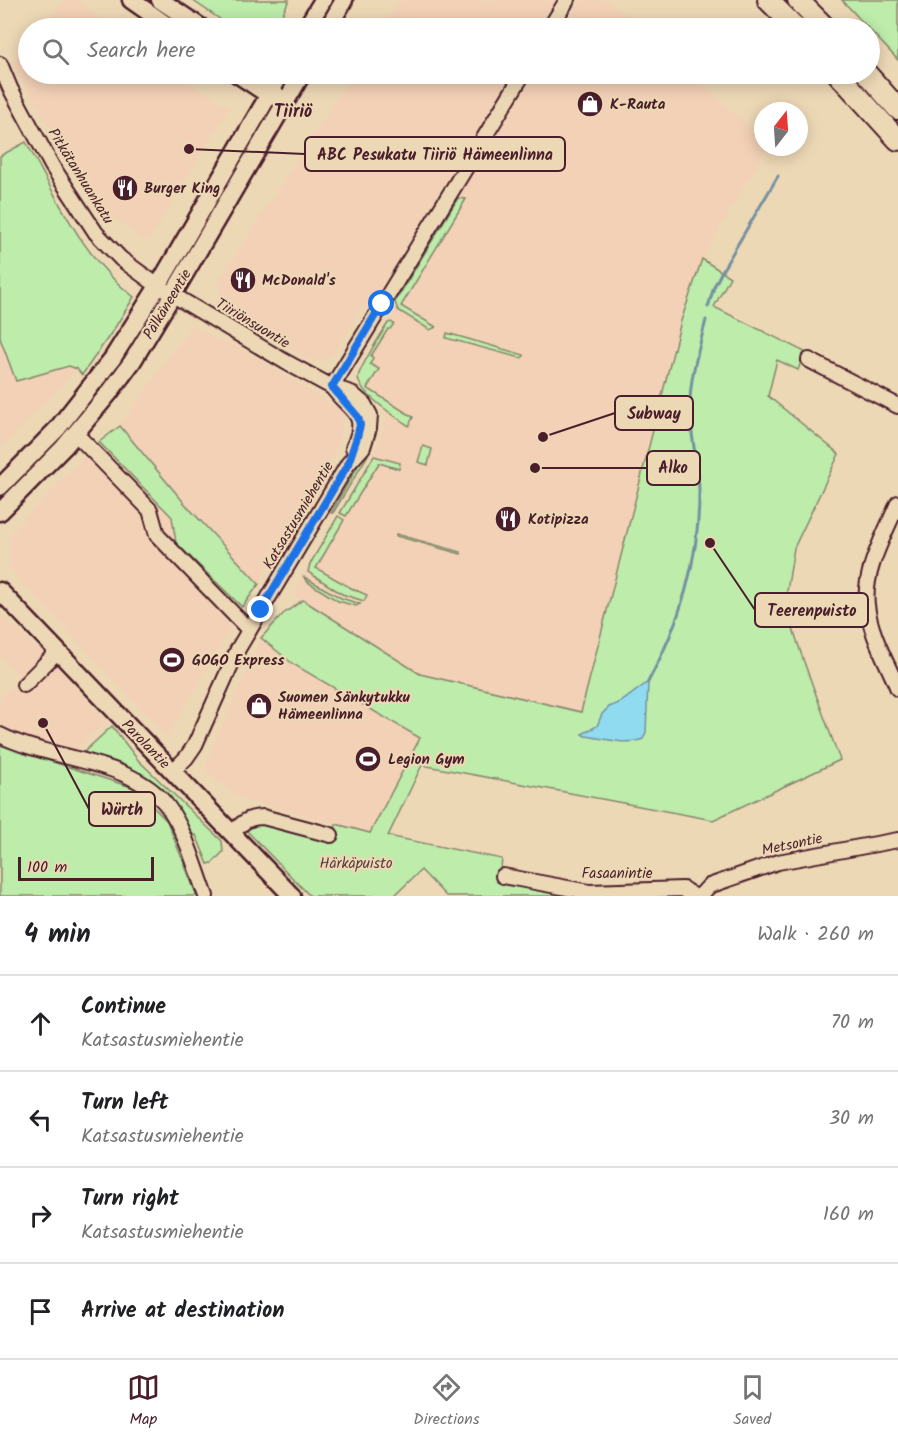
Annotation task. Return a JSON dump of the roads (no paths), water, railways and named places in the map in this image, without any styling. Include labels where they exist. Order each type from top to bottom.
[{"type":"highway","points":[[768,0],[786,18]]},
{"type":"highway","points":[[798,0],[816,18]]},
{"type":"highway","points":[[806,0],[818,18]]},
{"type":"highway","points":[[847,84],[898,140]]},
{"type":"highway","points":[[876,84],[898,109]]},
{"type":"main road","points":[[131,0],[157,18]]},
{"type":"main road","points":[[160,0],[187,18]]},
{"type":"main road","points":[[312,18],[323,0]]},
{"type":"main road","points":[[334,18],[344,0]]},
{"type":"main road","points":[[252,84],[269,95],[288,98]]},
{"type":"main road","name":"Pälkäneentie","points":[[0,487],[57,429],[112,359],[158,286],[273,84]]},
{"type":"main road","points":[[281,84],[288,98]]},
{"type":"main road","name":"Pälkäneentie","points":[[0,512],[76,434],[126,369],[173,294],[296,84]]},
{"type":"main road","name":"Parolantie","points":[[0,591],[292,896]]},
{"type":"street","points":[[556,18],[567,0]]},
{"type":"street","name":"Pitkätanhuankatu","points":[[0,64],[10,88],[52,166],[96,234],[121,259],[158,286]]},
{"type":"street","points":[[332,387],[517,84]]},
{"type":"street","name":"Tiiriönsuontie","points":[[158,286],[332,387]]},
{"type":"street","points":[[809,360],[898,406]]},
{"type":"street","name":"Katsastusmiehentie","points":[[173,771],[195,745],[238,649],[348,464],[360,425],[358,417],[332,387]]},
{"type":"street","points":[[76,434],[150,510],[157,535],[249,630]]},
{"type":"street","points":[[898,503],[870,574],[867,604],[878,640],[898,688]]},
{"type":"street","points":[[24,685],[58,651]]},
{"type":"street","points":[[0,735],[124,776],[147,787],[158,796],[177,821],[206,896]]},
{"type":"street","points":[[232,833],[246,820],[263,817],[332,835]]},
{"type":"street","name":"Metsontie","points":[[700,896],[708,886],[778,862],[898,840]]},
{"type":"street","name":"Fasaanintie","points":[[502,876],[589,892],[683,889],[694,896]]},
{"type":"water","points":[[648,682],[646,732],[643,739],[622,742],[582,734],[597,726],[602,714],[609,707],[621,702]]},
{"type":"waterway","points":[[708,307],[722,271],[778,176]]},
{"type":"waterway","points":[[648,682],[678,615],[691,569],[698,520],[699,484],[690,420],[690,398],[695,364],[706,320]]},
{"type":"place","name":"K-Rauta","points":[[590,104]]},
{"type":"place","name":"ABC Pesukatu Tiiriö Hämeenlinna","points":[[189,149]]},
{"type":"place","name":"Burger King","points":[[125,188]]},
{"type":"place","name":"McDonald's","points":[[243,280]]},
{"type":"place","name":"Subway","points":[[543,437]]},
{"type":"place","name":"Alko","points":[[535,468]]},
{"type":"place","name":"Kotipizza","points":[[508,519]]},
{"type":"place","name":"Teerenpuisto","points":[[710,543]]},
{"type":"place","name":"GOGO Express","points":[[172,660]]},
{"type":"place","name":"Suomen Sänkytukku Hämeenlinna","points":[[259,706]]},
{"type":"place","name":"Würth","points":[[43,723]]},
{"type":"place","name":"Legion Gym","points":[[368,759]]},
{"type":"district","name":"Tiiriö","points":[[293,111]]},
{"type":"park label","name":"Härkäpuisto","points":[[356,863]]}]
